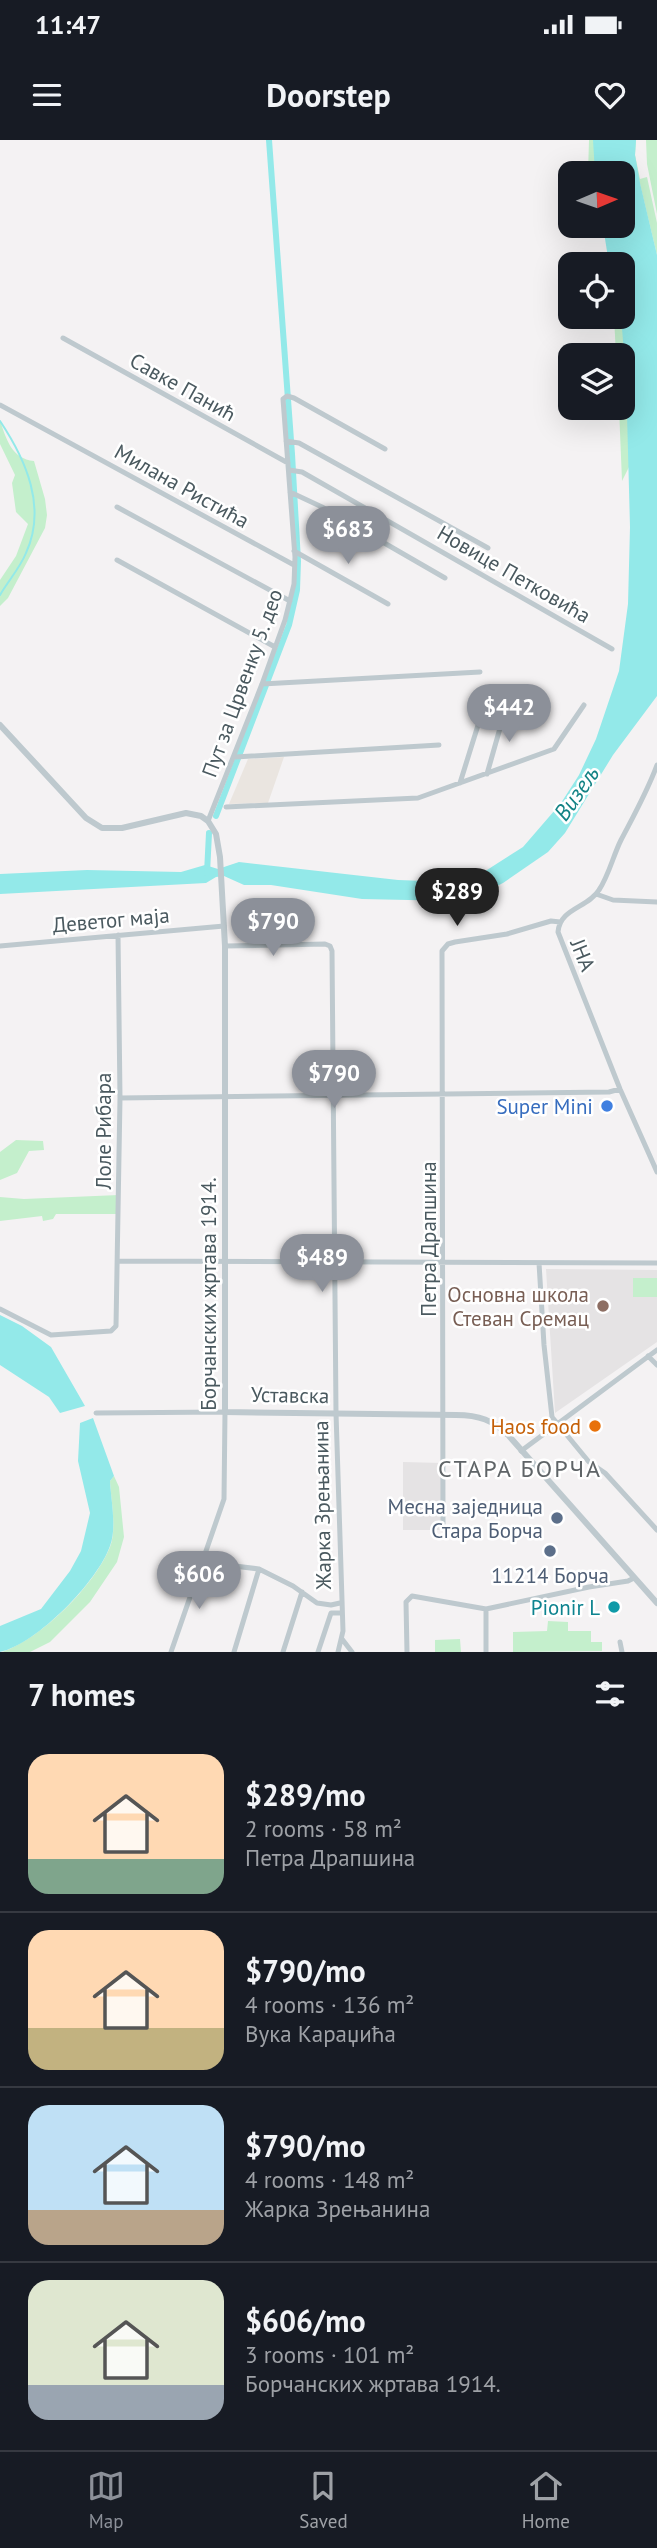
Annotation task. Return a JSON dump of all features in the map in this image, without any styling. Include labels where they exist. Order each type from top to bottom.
[{"type":"street","name":"Савке Панић","points":[[63,338],[288,467]]},
{"type":"street","name":"Пут за Црвенку 5. део","points":[[208,821],[238,757],[294,584],[295,565],[282,402],[287,396],[294,398],[385,449]]},
{"type":"street","name":"Милана Ристића","points":[[0,405],[295,565]]},
{"type":"street","points":[[286,441],[299,443],[488,548]]},
{"type":"street","name":"Новице Петковића","points":[[288,467],[302,472],[612,649]]},
{"type":"street","points":[[290,492],[322,507],[445,578]]},
{"type":"street","points":[[117,507],[290,601]]},
{"type":"street","points":[[294,551],[388,604]]},
{"type":"street","points":[[117,560],[275,647]]},
{"type":"street","points":[[262,684],[269,686],[480,672]]},
{"type":"street","points":[[226,807],[418,798],[554,749],[584,705]]},
{"type":"street","points":[[460,783],[484,706]]},
{"type":"street","points":[[487,774],[506,707]]},
{"type":"street","points":[[0,724],[80,813],[102,828],[122,828],[186,813],[201,816],[208,821]]},
{"type":"street","points":[[238,757],[439,745]]},
{"type":"street","name":"ЈНА","points":[[657,765],[643,800],[596,894],[560,922],[558,932],[620,1088],[657,1172]]},
{"type":"street","name":"Борчанских жртава 1914.","points":[[171,1652],[224,1499],[225,926],[216,834],[208,821]]},
{"type":"street","points":[[596,894],[608,900],[657,902]]},
{"type":"street","name":"Петра Драпшина","points":[[443,1524],[442,955],[444,947],[455,942],[499,935],[551,921],[560,922]]},
{"type":"street","name":"Деветог маја","points":[[0,946],[225,926]]},
{"type":"street","name":"Лоле Рибара","points":[[0,1309],[51,1335],[111,1331],[116,1326],[120,1098],[118,935]]},
{"type":"street","name":"Жарка Зрењанина","points":[[225,946],[325,944],[330,946],[332,951],[336,1413],[342,1639],[338,1652]]},
{"type":"street","points":[[120,1098],[443,1096],[609,1092],[620,1088]]},
{"type":"street","points":[[118,1261],[657,1263]]},
{"type":"street","points":[[539,1263],[550,1405],[555,1423],[657,1530]]},
{"type":"street","points":[[522,1451],[555,1423],[657,1350]]},
{"type":"street","points":[[648,1356],[657,1365]]},
{"type":"street","name":"Уставска","points":[[96,1413],[474,1415],[486,1419],[501,1428],[657,1603]]},
{"type":"street","points":[[202,1562],[259,1569],[302,1592],[313,1601],[341,1613]]},
{"type":"street","points":[[234,1652],[259,1569]]},
{"type":"street","points":[[407,1652],[407,1602],[412,1596],[486,1609],[634,1578]]},
{"type":"street","points":[[283,1652],[302,1592]]},
{"type":"street","points":[[318,1652],[331,1609],[340,1603]]},
{"type":"street","points":[[486,1609],[486,1652]]},
{"type":"street","points":[[342,1639],[352,1652]]},
{"type":"street","points":[[620,1642],[622,1652]]},
{"type":"shaded area","points":[[284,757],[268,803],[229,804],[248,759]]},
{"type":"shaded area","name":"Основна школа Стеван Сремац","points":[[546,1269],[657,1270],[657,1342],[555,1413]]},
{"type":"shaded area","points":[[403,1462],[442,1463],[442,1530],[403,1530]]},
{"type":"green space","points":[[589,140],[636,140],[635,155],[640,179],[647,177],[657,223],[657,255],[640,184],[635,181],[635,161],[588,161]]},
{"type":"green space","points":[[646,140],[657,140],[657,214],[647,164]]},
{"type":"green space","points":[[615,329],[624,329],[624,343],[615,343]]},
{"type":"green space","points":[[0,420],[15,452],[34,461],[47,515],[45,528],[8,598],[0,606],[0,580],[16,556],[28,524],[16,512],[12,483],[15,475],[0,444]]},
{"type":"green space","points":[[619,420],[629,420],[631,463],[622,481]]},
{"type":"green space","points":[[16,1140],[43,1141],[44,1150],[29,1151],[17,1173],[0,1180],[0,1152]]},
{"type":"green space","points":[[119,1195],[119,1214],[56,1214],[53,1219],[43,1221],[42,1216],[0,1221],[0,1197],[24,1199]]},
{"type":"green space","points":[[633,1278],[657,1278],[657,1297],[633,1297]]},
{"type":"green space","points":[[114,1476],[119,1487],[124,1537],[117,1562],[90,1602],[50,1642],[30,1652],[2,1652],[50,1623],[92,1578],[112,1540],[110,1481]]},
{"type":"green space","points":[[548,1621],[568,1622],[568,1631],[591,1631],[591,1642],[602,1642],[602,1651],[513,1652],[513,1632],[547,1631]]},
{"type":"green space","points":[[460,1639],[461,1652],[435,1652],[435,1640]]},
{"type":"water","name":"Визељ","points":[[593,140],[636,140],[635,155],[640,183],[657,255],[657,696],[613,755],[565,833],[548,852],[503,883],[479,895],[455,901],[362,899],[271,885],[244,885],[224,876],[206,883],[0,894],[0,874],[87,870],[181,872],[205,865],[218,869],[239,862],[398,880],[456,882],[476,877],[523,847],[561,803],[579,775],[596,739],[619,671],[628,604],[630,527],[627,420],[635,420],[635,343],[623,343],[622,329],[635,329],[635,252],[607,252],[605,238],[635,238],[635,161],[594,161]]},
{"type":"water","points":[[0,1315],[22,1326],[51,1347],[85,1406],[60,1413],[49,1397],[0,1365]]},
{"type":"water","points":[[93,1418],[114,1476],[110,1481],[113,1523],[110,1546],[93,1576],[64,1609],[31,1637],[0,1652],[0,1626],[41,1609],[70,1571],[81,1551],[90,1513],[78,1461],[80,1423]]},
{"type":"waterway","points":[[216,816],[289,625],[297,590],[292,454],[269,140]]},
{"type":"waterway","points":[[0,421],[25,468],[34,501],[32,536],[26,553],[0,595]]},
{"type":"waterway","points":[[207,873],[209,833]]},
{"type":"place","name":"Super Mini","points":[[607,1106]]},
{"type":"place","name":"Основна школа Стеван Сремац","points":[[603,1306]]},
{"type":"place","name":"Haos food","points":[[595,1426]]},
{"type":"place","name":"Месна заједница Стара Борча","points":[[557,1518]]},
{"type":"place","name":"11214 Борча","points":[[550,1551]]},
{"type":"place","name":"Pionir L","points":[[614,1607]]},
{"type":"district","name":"СТАРА БОРЧА","points":[[520,1468]]}]
